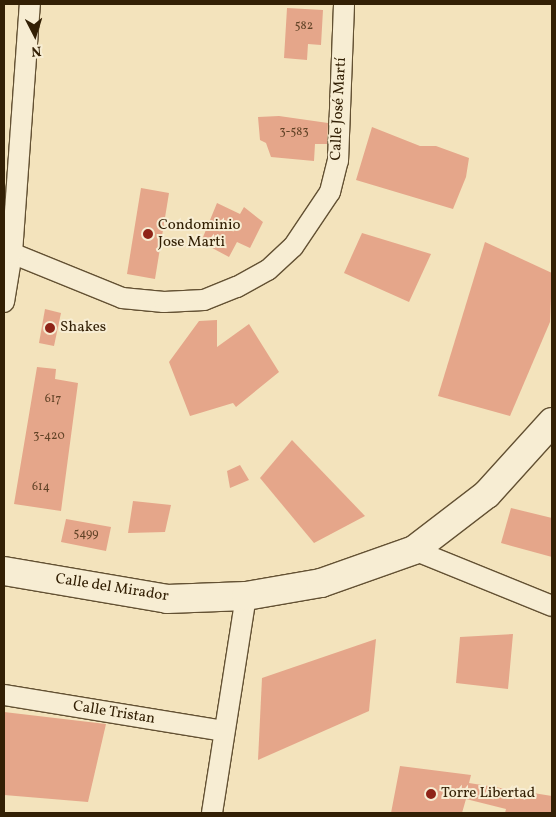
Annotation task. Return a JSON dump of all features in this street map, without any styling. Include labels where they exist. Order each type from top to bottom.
[{"type":"street","points":[[4,302],[30,4]]},
{"type":"street","name":"Calle José Martí","points":[[8,251],[122,298],[164,302],[204,300],[238,287],[268,270],[293,247],[330,192],[338,161],[344,4]]},
{"type":"street","name":"Calle del Mirador","points":[[4,571],[167,599],[246,596],[321,583],[414,550],[486,494],[552,422]]},
{"type":"street","points":[[414,550],[552,606]]},
{"type":"street","points":[[212,813],[246,596]]},
{"type":"street","name":"Calle Tristan","points":[[4,695],[224,731]]},
{"type":"building","points":[[287,8],[323,10],[321,45],[308,44],[307,60],[284,58]]},
{"type":"building","points":[[279,116],[328,123],[327,144],[315,144],[314,161],[271,157],[266,143],[260,140],[258,117]]},
{"type":"building","points":[[372,127],[420,146],[436,146],[469,158],[466,177],[453,209],[356,180]]},
{"type":"building","name":"Condominio Jose Marti","points":[[141,188],[169,193],[155,279],[127,274]]},
{"type":"building","points":[[217,203],[240,214],[244,207],[263,222],[250,248],[237,242],[229,257],[201,242]]},
{"type":"building","points":[[362,233],[431,254],[409,302],[344,273]]},
{"type":"building","points":[[485,242],[552,273],[550,322],[510,416],[438,396]]},
{"type":"building","name":"Shakes","points":[[45,309],[61,313],[54,346],[39,343]]},
{"type":"building","points":[[217,320],[217,347],[249,324],[279,372],[236,407],[233,403],[190,416],[169,362],[199,321]]},
{"type":"building","points":[[37,367],[56,369],[55,379],[78,383],[61,511],[14,504]]},
{"type":"building","points":[[292,440],[365,516],[314,543],[260,478]]},
{"type":"building","points":[[240,465],[249,480],[230,488],[227,471]]},
{"type":"building","points":[[133,501],[171,505],[165,532],[128,533]]},
{"type":"building","points":[[511,508],[552,518],[552,557],[501,543]]},
{"type":"building","points":[[66,519],[111,527],[106,551],[61,542]]},
{"type":"building","points":[[513,634],[508,689],[456,683],[460,637]]},
{"type":"building","points":[[376,639],[369,711],[258,760],[262,678]]},
{"type":"building","points":[[4,712],[106,724],[88,802],[4,795]]},
{"type":"building","name":"Torre Libertad","points":[[400,766],[471,775],[469,783],[552,796],[552,813],[505,813],[506,809],[466,799],[462,813],[391,813]]},
{"type":"place","name":"Condominio Jose Marti","points":[[148,234]]},
{"type":"place","name":"Shakes","points":[[50,328]]},
{"type":"place","name":"Torre Libertad","points":[[431,794]]}]
